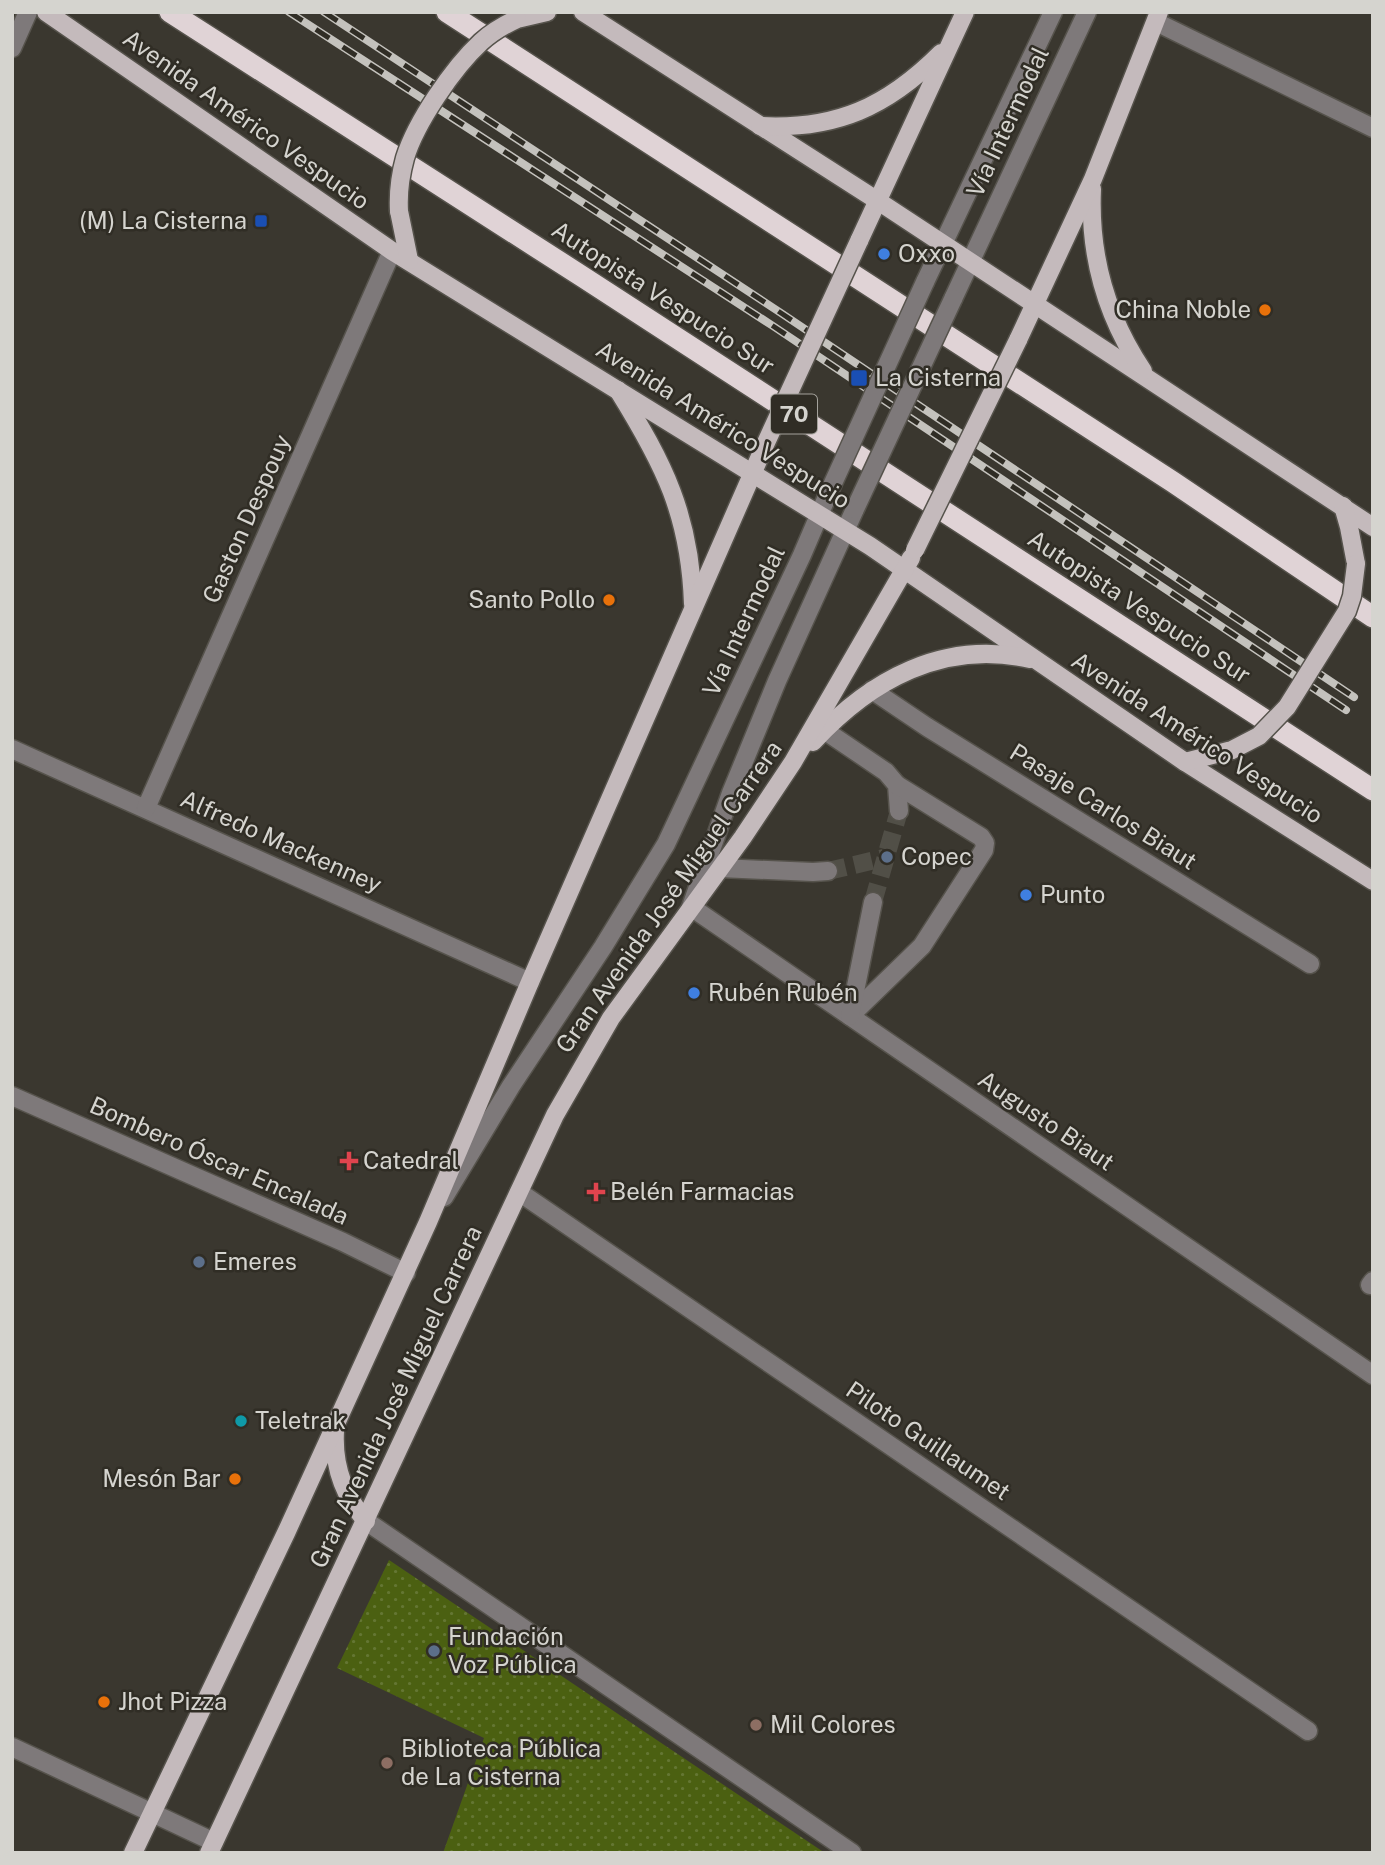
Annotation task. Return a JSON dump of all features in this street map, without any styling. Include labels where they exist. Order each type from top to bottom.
[{"type":"highway","name":"Autopista Vespucio Sur","points":[[170,12],[1373,790]]},
{"type":"highway","points":[[447,12],[1173,482],[1373,617]]},
{"type":"main road","name":"Avenida Américo Vespucio","points":[[46,12],[393,251],[846,530],[1185,762],[1373,881]]},
{"type":"main road","points":[[409,260],[398,211],[405,159],[420,125],[468,55],[499,28],[517,19],[547,12]]},
{"type":"main road","points":[[583,12],[878,201],[1373,527]]},
{"type":"main road","name":"Gran Avenida José Miguel Carrera","points":[[133,1853],[406,1273],[752,472],[965,12]]},
{"type":"main road","name":"Gran Avenida José Miguel Carrera","points":[[211,1847],[555,1115],[611,1018],[793,762],[906,569],[1093,179],[1157,17]]},
{"type":"main road","points":[[758,126],[807,126],[838,121],[898,90],[926,68],[951,43]]},
{"type":"main road","points":[[1093,179],[1093,239],[1105,298],[1116,326],[1147,378]]},
{"type":"main road","points":[[616,387],[639,425],[676,499],[689,555],[693,609]]},
{"type":"main road","points":[[1185,762],[1233,750],[1259,736],[1287,707],[1347,611],[1356,564],[1343,506]]},
{"type":"main road","points":[[793,762],[824,730],[872,690],[900,673],[948,657],[992,654],[1036,661]]},
{"type":"main road","points":[[336,1424],[334,1445],[341,1482],[351,1503],[366,1521]]},
{"type":"street","points":[[12,48],[28,12]]},
{"type":"street","name":"Vía Intermodal","points":[[428,1222],[511,1086],[603,947],[666,844],[1052,12]]},
{"type":"street","name":"Vía Intermodal","points":[[691,907],[731,793],[777,681],[1087,12]]},
{"type":"street","points":[[1157,17],[1373,128]]},
{"type":"street","name":"Gaston Despouy","points":[[146,808],[393,251]]},
{"type":"street","name":"Pasaje Carlos Biaut","points":[[872,690],[918,722],[1310,964]]},
{"type":"street","points":[[824,730],[873,761],[897,785],[981,836],[985,844],[984,850],[922,946],[849,1016]]},
{"type":"street","name":"Alfredo Mackenney","points":[[12,749],[530,982]]},
{"type":"street","points":[[897,785],[899,811]]},
{"type":"street","points":[[720,868],[828,871]]},
{"type":"street","points":[[849,1016],[873,902]]},
{"type":"street","name":"Augusto Biaut","points":[[691,907],[1373,1375]]},
{"type":"street","name":"Bombero Óscar Encalada","points":[[12,1096],[343,1242],[406,1273]]},
{"type":"street","name":"Piloto Guillaumet","points":[[519,1192],[1308,1731]]},
{"type":"street","points":[[366,1521],[852,1853]]},
{"type":"street","points":[[12,1747],[153,1813],[211,1847]]},
{"type":"green space","points":[[389,1560],[825,1853],[443,1853],[484,1738],[337,1668]]},
{"type":"tunnel","points":[[873,902],[899,811]]},
{"type":"tunnel","points":[[828,871],[884,858]]},
{"type":"railway","points":[[289,12],[773,326],[1346,710]]},
{"type":"railway","points":[[324,12],[781,313],[1354,697]]},
{"type":"place","name":"(M) La Cisterna","points":[[261,221]]},
{"type":"place","name":"Oxxo","points":[[884,254]]},
{"type":"place","name":"China Noble","points":[[1265,310]]},
{"type":"place","name":"La Cisterna","points":[[859,378]]},
{"type":"place","name":"Santo Pollo","points":[[609,600]]},
{"type":"place","name":"Copec","points":[[887,857]]},
{"type":"place","name":"Punto","points":[[1026,895]]},
{"type":"place","name":"Rubén Rubén","points":[[694,993]]},
{"type":"place","name":"Catedral","points":[[349,1161]]},
{"type":"place","name":"Belén Farmacias","points":[[596,1192]]},
{"type":"place","name":"Emeres","points":[[199,1262]]},
{"type":"place","name":"Teletrak","points":[[241,1421]]},
{"type":"place","name":"Mesón Bar","points":[[235,1479]]},
{"type":"place","name":"Fundación Voz Pública","points":[[434,1651]]},
{"type":"place","name":"Jhot Pizza","points":[[104,1702]]},
{"type":"place","name":"Mil Colores","points":[[756,1725]]},
{"type":"place","name":"Biblioteca Pública de La Cisterna","points":[[387,1763]]}]
